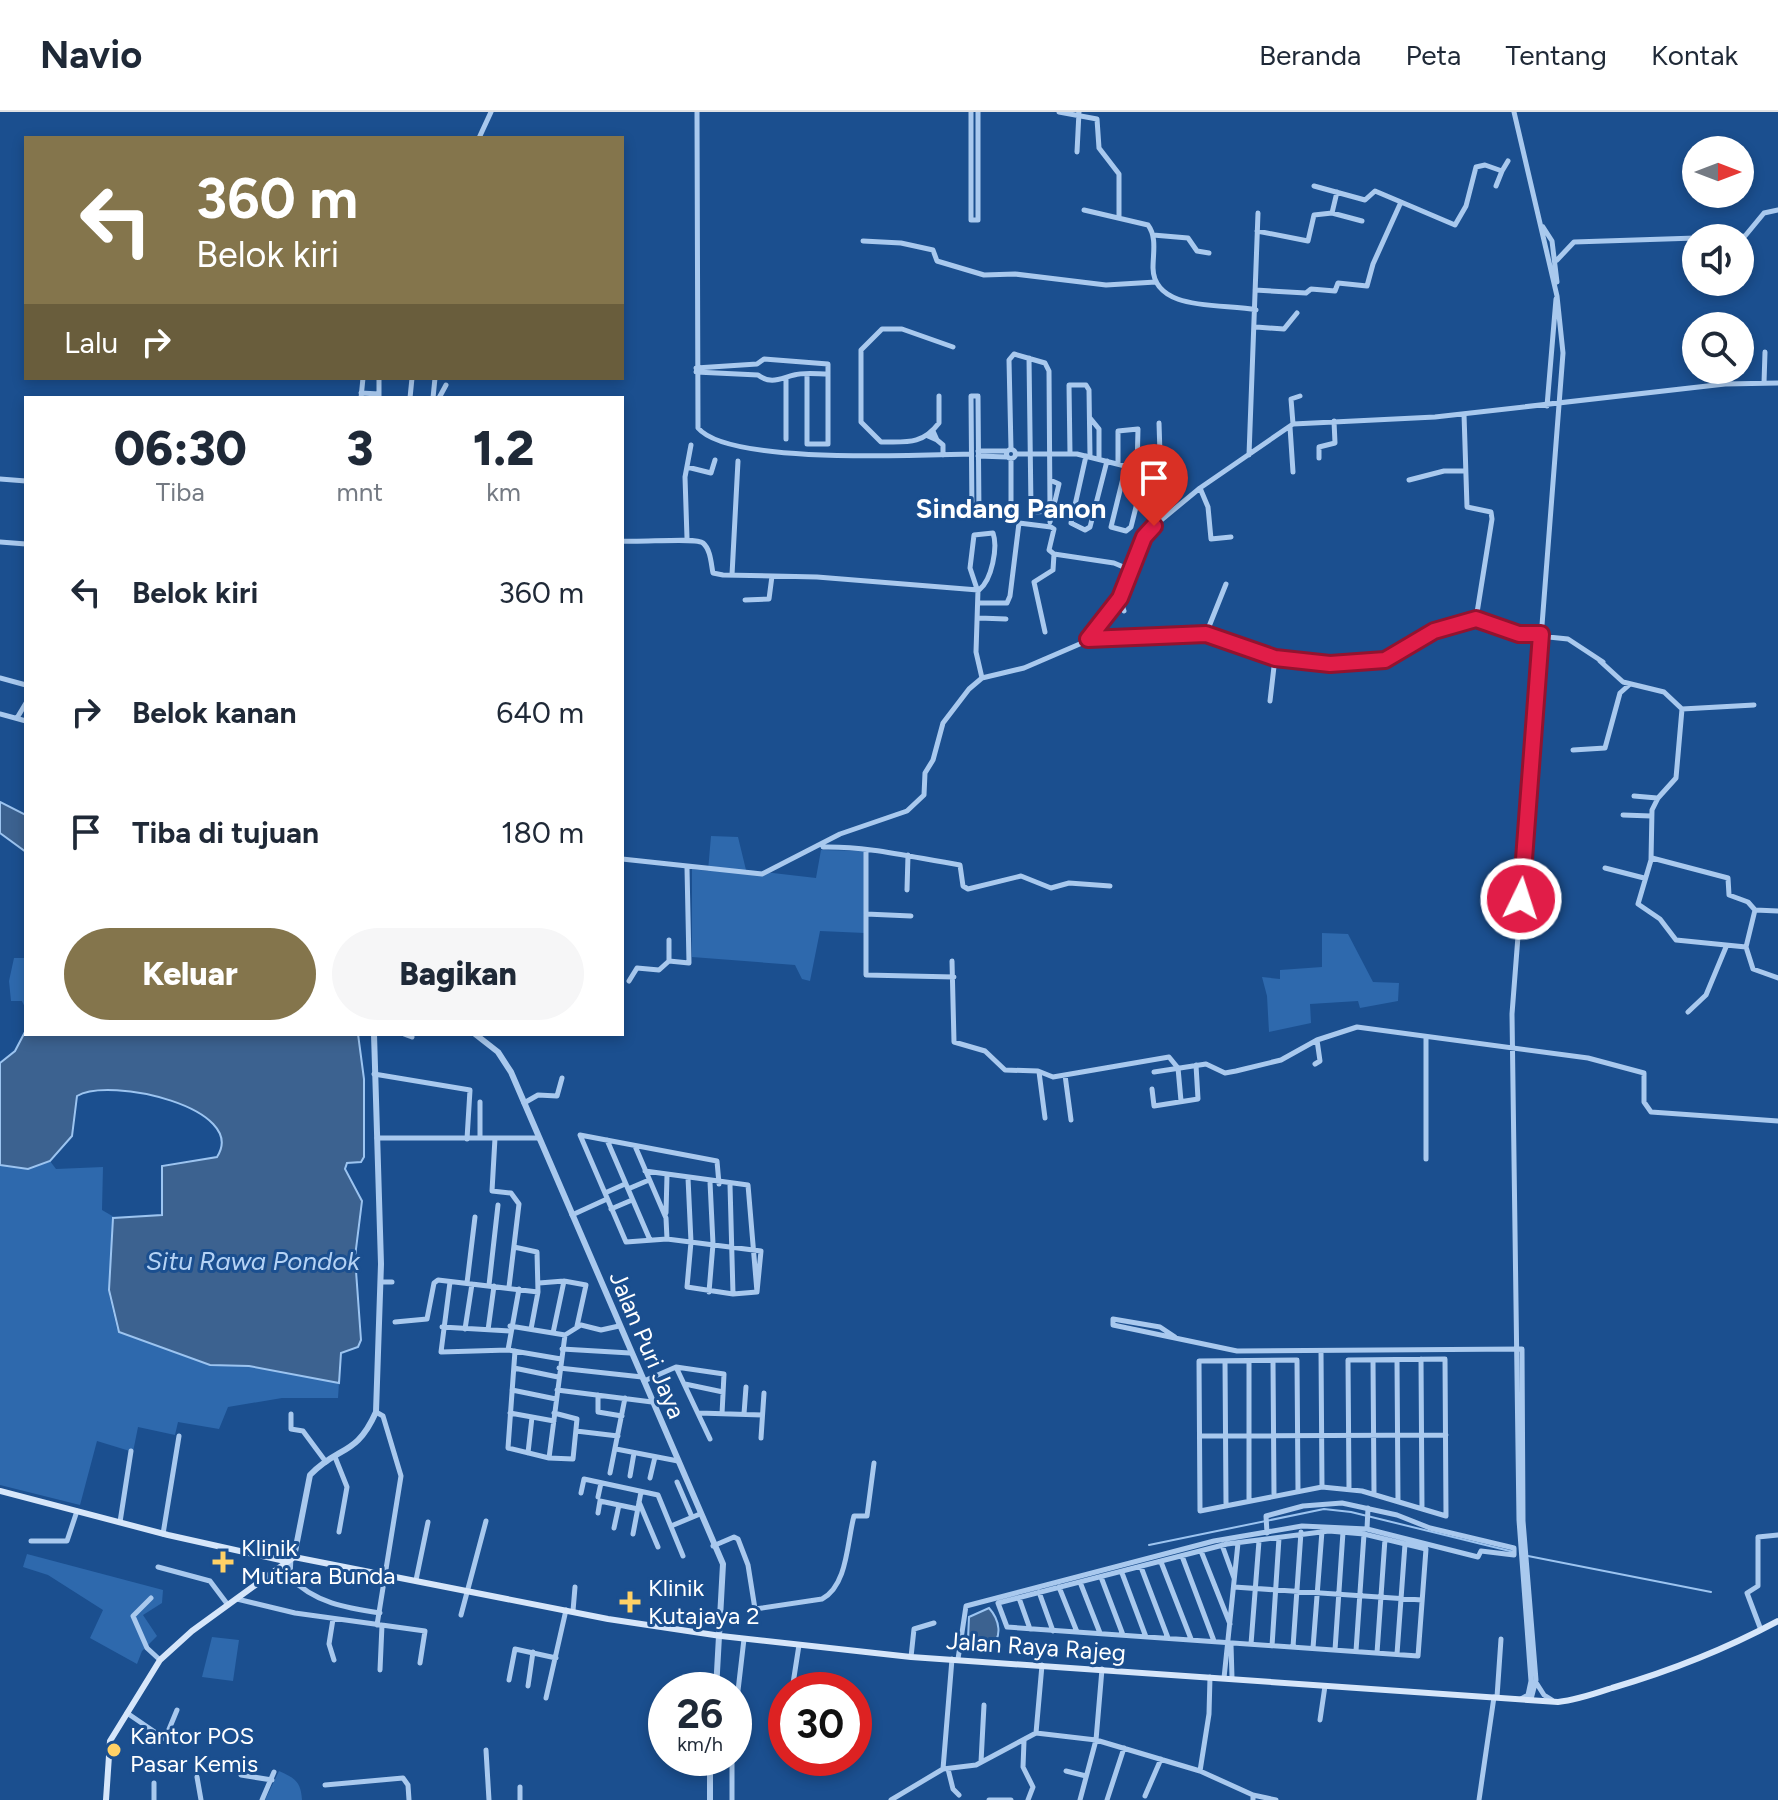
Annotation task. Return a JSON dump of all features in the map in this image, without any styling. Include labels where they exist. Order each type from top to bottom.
[{"type":"main road","name":"Jalan Raya Rajeg","points":[[0,1491],[163,1534],[388,1574],[569,1611],[726,1636],[911,1657],[1521,1699],[1574,1700],[1653,1677],[1778,1621]]},
{"type":"main road","points":[[106,1800],[108,1747],[160,1660],[290,1558]]},
{"type":"street","points":[[480,136],[491,112]]},
{"type":"street","points":[[697,112],[696,421],[704,435],[783,454],[971,454]]},
{"type":"street","points":[[971,112],[975,220],[978,112]]},
{"type":"street","points":[[1059,112],[1079,114],[1098,122],[1099,148],[1119,175],[1119,216]]},
{"type":"street","points":[[1514,112],[1557,296],[1547,406]]},
{"type":"street","points":[[1077,152],[1079,114]]},
{"type":"street","points":[[1496,186],[1508,161]]},
{"type":"street","points":[[1314,186],[1365,200],[1375,191],[1455,225],[1466,206],[1477,165],[1502,171]]},
{"type":"street","points":[[1332,213],[1337,192]]},
{"type":"street","points":[[1255,290],[1335,291],[1338,283],[1366,287],[1401,202]]},
{"type":"street","points":[[1084,210],[1143,222],[1153,235],[1156,282]]},
{"type":"street","points":[[1754,225],[1764,213],[1778,210]]},
{"type":"street","points":[[1249,455],[1258,213]]},
{"type":"street","points":[[1257,230],[1308,241],[1314,215],[1332,213],[1362,221]]},
{"type":"street","points":[[1521,1699],[1528,1695],[1531,1681],[1520,1556],[1511,1050],[1563,353],[1556,261],[1552,241],[1540,222]]},
{"type":"street","points":[[1153,235],[1184,237],[1197,251],[1209,253]]},
{"type":"street","points":[[1556,261],[1574,242],[1682,238]]},
{"type":"street","points":[[863,241],[901,243],[933,250],[937,261],[984,275],[1015,274],[1106,285],[1156,282],[1173,297],[1198,304],[1256,310]]},
{"type":"street","points":[[1256,327],[1284,329],[1297,313]]},
{"type":"street","points":[[939,396],[939,423],[927,436],[919,442],[881,442],[861,422],[861,350],[882,329],[902,329],[953,347]]},
{"type":"street","points":[[1764,383],[1765,352]]},
{"type":"street","points":[[1011,511],[1009,360],[1014,354],[1045,363],[1049,371],[1050,480],[1059,484],[1050,522]]},
{"type":"street","points":[[1029,358],[1031,508],[1034,512],[1051,511]]},
{"type":"street","points":[[725,370],[757,364],[764,359],[786,359],[793,364],[828,364],[828,444],[807,444],[807,375]]},
{"type":"street","points":[[757,364],[758,375]]},
{"type":"street","points":[[793,364],[793,375]]},
{"type":"street","points":[[696,370],[725,370],[758,375],[764,380],[828,374]]},
{"type":"street","points":[[786,380],[786,439]]},
{"type":"street","points":[[1088,639],[1120,598],[1144,537],[1200,488],[1292,425],[1464,414],[1725,384],[1778,383]]},
{"type":"street","points":[[438,396],[446,385]]},
{"type":"street","points":[[1070,454],[1069,385],[1088,387],[1088,456],[1071,523],[1085,530],[1090,527],[1107,461]]},
{"type":"street","points":[[363,395],[378,395]]},
{"type":"street","points":[[978,454],[974,396],[971,454],[975,486],[979,515],[972,515],[975,486],[978,454]]},
{"type":"street","points":[[1293,472],[1291,399],[1300,396]]},
{"type":"street","points":[[1464,414],[1467,507],[1491,512],[1492,519],[1476,619]]},
{"type":"street","points":[[1089,418],[1099,429],[1099,459]]},
{"type":"street","points":[[1319,458],[1319,447],[1335,443],[1334,421]]},
{"type":"street","points":[[1139,461],[1160,454],[1159,423]]},
{"type":"street","points":[[1118,464],[1118,431],[1138,429],[1137,469]]},
{"type":"street","points":[[933,431],[937,440]]},
{"type":"street","points":[[927,436],[943,445],[943,455]]},
{"type":"street","points":[[687,538],[687,467],[691,445]]},
{"type":"street","points":[[978,454],[1070,454],[1145,471]]},
{"type":"street","points":[[1126,466],[1111,527],[1126,531],[1131,527],[1148,459]]},
{"type":"street","points":[[687,467],[711,473],[715,460]]},
{"type":"street","points":[[732,575],[738,461]]},
{"type":"street","points":[[1409,480],[1424,479],[1444,471],[1465,471]]},
{"type":"street","points":[[0,479],[24,481]]},
{"type":"street","points":[[1200,488],[1208,507],[1211,539],[1231,537]]},
{"type":"street","points":[[980,603],[1007,603],[1019,523],[1041,523],[1053,528],[1049,550],[1054,554],[1114,563],[1133,571]]},
{"type":"street","points":[[978,590],[989,575],[995,546],[993,533],[974,535],[970,568],[980,603],[976,652],[982,678]]},
{"type":"street","points":[[624,541],[670,543],[687,538],[704,543],[713,573],[978,590]]},
{"type":"street","points":[[0,542],[24,544]]},
{"type":"street","points":[[1045,632],[1034,582],[1051,572],[1054,554]]},
{"type":"street","points":[[745,600],[769,599],[772,576]]},
{"type":"street","points":[[1206,634],[1226,584]]},
{"type":"street","points":[[1120,598],[1124,611]]},
{"type":"street","points":[[979,618],[1006,619]]},
{"type":"street","points":[[624,859],[756,875],[867,823],[907,811],[924,795],[947,714],[982,678],[1024,668],[1088,639],[1206,634],[1275,658],[1330,664],[1385,660],[1434,631],[1476,619],[1519,634],[1568,639],[1603,662],[1618,679],[1630,685],[1664,692],[1682,709],[1754,705]]},
{"type":"street","points":[[1270,701],[1275,658]]},
{"type":"street","points":[[0,678],[24,684]]},
{"type":"street","points":[[1573,750],[1605,748],[1620,693],[1630,685]]},
{"type":"street","points":[[17,718],[24,706]]},
{"type":"street","points":[[1682,709],[1676,778],[1658,798],[1651,816],[1652,858],[1638,904],[1660,919],[1672,938],[1726,947],[1746,947]]},
{"type":"street","points":[[0,714],[24,720]]},
{"type":"street","points":[[1634,796],[1658,798]]},
{"type":"street","points":[[1623,815],[1651,816]]},
{"type":"street","points":[[819,847],[908,855],[933,863],[960,865],[966,889],[1021,876],[1051,888],[1069,883],[1110,886]]},
{"type":"street","points":[[866,850],[866,969],[870,977],[954,977]]},
{"type":"street","points":[[907,890],[908,855]]},
{"type":"street","points":[[1652,858],[1728,878],[1729,895],[1748,902],[1755,910],[1778,911]]},
{"type":"street","points":[[629,981],[637,968],[659,970],[669,961],[690,963],[687,868]]},
{"type":"street","points":[[1605,868],[1644,878]]},
{"type":"street","points":[[1755,910],[1746,947],[1753,969],[1778,978]]},
{"type":"street","points":[[866,914],[911,916]]},
{"type":"street","points":[[669,940],[669,961]]},
{"type":"street","points":[[1688,1012],[1706,995],[1726,947]]},
{"type":"street","points":[[952,961],[954,1042],[985,1051],[1005,1070],[1038,1071],[1046,1077],[1173,1058],[1178,1068],[1181,1101]]},
{"type":"street","points":[[1154,1072],[1196,1065],[1209,1065],[1225,1073],[1236,1071],[1281,1060],[1317,1040],[1357,1027],[1588,1058],[1644,1073],[1644,1102],[1651,1112],[1778,1121]]},
{"type":"street","points":[[374,1036],[381,1282],[376,1412],[365,1436],[326,1462],[308,1480],[290,1558],[290,1577],[315,1597],[338,1606],[380,1613]]},
{"type":"street","name":"Jalan Puri Jaya","points":[[484,1037],[506,1063],[575,1213],[630,1353],[645,1379],[678,1461],[696,1516],[717,1544],[724,1574],[726,1636],[719,1672]]},
{"type":"street","points":[[1426,1037],[1426,1159]]},
{"type":"street","points":[[1315,1064],[1320,1061],[1317,1040]]},
{"type":"street","points":[[1152,1089],[1154,1106],[1198,1099],[1196,1065]]},
{"type":"street","points":[[373,1071],[470,1090],[467,1139]]},
{"type":"street","points":[[1038,1071],[1045,1118]]},
{"type":"street","points":[[1065,1075],[1071,1120]]},
{"type":"street","points":[[524,1103],[535,1097],[558,1094],[562,1078]]},
{"type":"street","points":[[480,1102],[480,1138]]},
{"type":"street","points":[[688,1178],[691,1242],[687,1287],[733,1294],[757,1292],[761,1252],[713,1244],[691,1242],[667,1239],[626,1242],[580,1136],[584,1133],[718,1162],[719,1184]]},
{"type":"street","points":[[377,1138],[539,1138]]},
{"type":"street","points":[[495,1138],[492,1191],[511,1193],[519,1204],[509,1287]]},
{"type":"street","points":[[607,1140],[650,1240]]},
{"type":"street","points":[[634,1145],[666,1218]]},
{"type":"street","points":[[645,1171],[719,1184],[746,1184],[750,1190],[753,1250]]},
{"type":"street","points":[[667,1174],[667,1239]]},
{"type":"street","points":[[575,1213],[626,1187],[649,1180]]},
{"type":"street","points":[[709,1292],[713,1244],[710,1182]]},
{"type":"street","points":[[730,1185],[733,1294]]},
{"type":"street","points":[[611,1209],[632,1200]]},
{"type":"street","points":[[488,1330],[498,1205]]},
{"type":"street","points":[[465,1329],[475,1217]]},
{"type":"street","points":[[514,1247],[537,1251],[535,1281],[538,1292],[531,1329]]},
{"type":"street","points":[[538,1283],[564,1281],[586,1285],[577,1326],[565,1335],[562,1349],[549,1458]]},
{"type":"street","points":[[553,1333],[564,1281]]},
{"type":"street","points":[[381,1282],[392,1282]]},
{"type":"street","points":[[450,1282],[441,1352],[512,1350],[561,1359]]},
{"type":"street","points":[[395,1322],[427,1319],[434,1283],[509,1287],[538,1292]]},
{"type":"street","points":[[519,1289],[510,1328],[514,1368],[508,1447],[549,1458],[573,1459],[576,1418],[554,1413]]},
{"type":"street","points":[[1113,1322],[1159,1330],[1215,1349],[1522,1349],[1523,1521],[1536,1680],[1531,1699]]},
{"type":"street","points":[[577,1326],[601,1330],[619,1326]]},
{"type":"street","points":[[442,1327],[531,1329],[565,1335]]},
{"type":"street","points":[[562,1349],[630,1353]]},
{"type":"street","points":[[1321,1351],[1322,1487]]},
{"type":"street","points":[[1421,1359],[1422,1509]]},
{"type":"street","points":[[1298,1491],[1297,1360],[1199,1361],[1200,1511],[1322,1487],[1374,1494],[1446,1516],[1445,1359],[1348,1360],[1349,1489]]},
{"type":"street","points":[[1373,1360],[1374,1494]]},
{"type":"street","points":[[1397,1360],[1398,1502]]},
{"type":"street","points":[[1225,1361],[1226,1504]]},
{"type":"street","points":[[1249,1361],[1249,1500]]},
{"type":"street","points":[[1273,1361],[1274,1496]]},
{"type":"street","points":[[559,1368],[645,1379],[676,1367],[724,1374],[722,1414]]},
{"type":"street","points":[[676,1367],[710,1439]]},
{"type":"street","points":[[514,1368],[558,1377]]},
{"type":"street","points":[[685,1384],[723,1392]]},
{"type":"street","points":[[744,1414],[746,1387]]},
{"type":"street","points":[[512,1390],[556,1399]]},
{"type":"street","points":[[557,1390],[652,1402]]},
{"type":"street","points":[[761,1438],[764,1393]]},
{"type":"street","points":[[598,1395],[598,1413],[622,1416]]},
{"type":"street","points":[[610,1473],[625,1398]]},
{"type":"street","points":[[376,1412],[383,1416],[401,1476],[380,1613],[380,1670]]},
{"type":"street","points":[[510,1413],[554,1421]]},
{"type":"street","points":[[699,1413],[762,1415]]},
{"type":"street","points":[[291,1414],[291,1429],[303,1431],[326,1462]]},
{"type":"street","points":[[528,1453],[532,1417]]},
{"type":"street","points":[[576,1431],[618,1436]]},
{"type":"street","points":[[1200,1436],[1446,1435]]},
{"type":"street","points":[[163,1534],[179,1436]]},
{"type":"street","points":[[616,1449],[678,1461]]},
{"type":"street","points":[[120,1522],[131,1451]]},
{"type":"street","points":[[630,1476],[634,1453]]},
{"type":"street","points":[[335,1457],[347,1487],[339,1532]]},
{"type":"street","points":[[650,1478],[655,1457]]},
{"type":"street","points":[[717,1544],[737,1538],[747,1560],[755,1609],[827,1596],[847,1555],[854,1516],[867,1516],[874,1463]]},
{"type":"street","points":[[581,1493],[584,1479],[658,1495],[683,1556]]},
{"type":"street","points":[[671,1526],[696,1516],[677,1482]]},
{"type":"street","points":[[598,1497],[601,1483]]},
{"type":"street","points":[[641,1492],[633,1531],[651,1532]]},
{"type":"street","points":[[598,1513],[600,1501],[638,1506]]},
{"type":"street","points":[[959,1795],[945,1769],[955,1659],[966,1606],[1187,1548],[1323,1525],[1366,1531],[1478,1557],[1481,1551],[1514,1551],[1368,1513],[1342,1503],[1303,1506],[1266,1520],[1267,1533]]},
{"type":"street","points":[[614,1528],[619,1505]]},
{"type":"street","points":[[638,1506],[658,1547]]},
{"type":"street","points":[[31,1541],[67,1541],[77,1511]]},
{"type":"street","points":[[1356,1651],[1368,1513]]},
{"type":"street","points":[[461,1615],[486,1521]]},
{"type":"street","points":[[416,1580],[428,1522]]},
{"type":"street","points":[[1313,1648],[1322,1531]]},
{"type":"street","points":[[1366,1531],[1426,1549],[1418,1656],[1007,1627],[998,1603],[1222,1545],[1301,1532],[1343,1532],[1366,1531]]},
{"type":"street","points":[[1293,1647],[1301,1532]]},
{"type":"street","points":[[1335,1650],[1343,1532]]},
{"type":"street","points":[[1761,1630],[1747,1593],[1758,1586],[1758,1537],[1778,1535]]},
{"type":"street","points":[[1272,1646],[1279,1538]]},
{"type":"street","points":[[1377,1653],[1385,1539]]},
{"type":"street","points":[[1251,1644],[1259,1541]]},
{"type":"street","points":[[1228,1678],[1234,1648],[1230,1643],[1238,1543]]},
{"type":"street","points":[[1397,1654],[1405,1544]]},
{"type":"street","points":[[1222,1545],[1235,1583]]},
{"type":"street","points":[[1201,1551],[1231,1628]]},
{"type":"street","points":[[1182,1556],[1214,1642]]},
{"type":"street","points":[[1161,1562],[1191,1640]]},
{"type":"street","points":[[158,1567],[210,1581],[228,1605]]},
{"type":"street","points":[[1141,1567],[1168,1638]]},
{"type":"street","points":[[1122,1573],[1146,1637]]},
{"type":"street","points":[[1101,1577],[1123,1635]]},
{"type":"street","points":[[1080,1582],[1100,1634]]},
{"type":"street","points":[[1235,1583],[1276,1590],[1422,1600]]},
{"type":"street","points":[[546,1698],[575,1587]]},
{"type":"street","points":[[1059,1587],[1077,1632]]},
{"type":"street","points":[[1039,1592],[1053,1631]]},
{"type":"street","points":[[151,1598],[133,1616],[147,1648],[160,1660]]},
{"type":"street","points":[[1019,1598],[1030,1629]]},
{"type":"street","points":[[237,1599],[333,1619],[425,1632],[420,1663]]},
{"type":"street","points":[[333,1619],[329,1644],[334,1660]]},
{"type":"street","points":[[911,1657],[914,1629],[934,1623]]},
{"type":"street","points":[[739,1672],[742,1638]]},
{"type":"street","points":[[1479,1800],[1496,1697],[1501,1639]]},
{"type":"street","points":[[795,1672],[799,1645]]},
{"type":"street","points":[[509,1680],[515,1649],[556,1658]]},
{"type":"street","points":[[528,1686],[533,1652]]},
{"type":"street","points":[[1036,1733],[1042,1665]]},
{"type":"street","points":[[1080,1800],[1096,1740],[1102,1669]]},
{"type":"street","points":[[1200,1771],[1209,1714],[1210,1677]]},
{"type":"street","points":[[1536,1680],[1544,1695],[1552,1700]]},
{"type":"street","points":[[1320,1720],[1325,1686]]},
{"type":"street","points":[[981,1762],[984,1705]]},
{"type":"street","points":[[127,1713],[165,1739],[177,1710]]},
{"type":"street","points":[[891,1800],[900,1798],[945,1769],[966,1768],[1036,1733],[1096,1740],[1200,1771],[1253,1797],[1276,1800]]},
{"type":"street","points":[[1024,1740],[1023,1767],[1033,1787],[1028,1800]]},
{"type":"street","points":[[1107,1800],[1124,1748]]},
{"type":"street","points":[[486,1750],[489,1800]]},
{"type":"street","points":[[1145,1796],[1161,1759]]},
{"type":"street","points":[[1066,1771],[1086,1776]]},
{"type":"street","points":[[262,1800],[274,1772]]},
{"type":"street","points":[[241,1775],[272,1780]]},
{"type":"street","points":[[710,1776],[710,1800]]},
{"type":"street","points":[[732,1776],[732,1800]]},
{"type":"street","points":[[197,1777],[201,1800]]},
{"type":"street","points":[[325,1785],[403,1778],[408,1785],[409,1800]]},
{"type":"street","points":[[154,1783],[154,1800]]},
{"type":"street","points":[[520,1787],[520,1800]]},
{"type":"street","points":[[989,1800],[1011,1800]]},
{"type":"shaded area","points":[[711,836],[738,837],[746,870],[816,878],[821,850],[865,851],[865,933],[820,931],[810,981],[802,979],[795,965],[692,957],[692,869],[708,871]]},
{"type":"shaded area","points":[[1322,933],[1348,934],[1373,982],[1399,983],[1398,1001],[1360,1008],[1358,1001],[1310,1004],[1311,1023],[1269,1032],[1267,996],[1262,977],[1280,979],[1280,970],[1322,967]]},
{"type":"shaded area","points":[[14,958],[24,958],[24,1006],[22,1001],[11,1001],[9,981]]},
{"type":"shaded area","points":[[50,1161],[56,1169],[103,1167],[102,1210],[114,1217],[109,1295],[117,1329],[210,1365],[249,1366],[339,1383],[338,1398],[282,1398],[228,1407],[219,1429],[178,1422],[175,1435],[138,1427],[133,1452],[97,1441],[80,1505],[0,1485],[0,1165],[28,1169]]},
{"type":"shaded area","points":[[27,1554],[163,1590],[162,1603],[143,1615],[157,1636],[142,1651],[137,1664],[90,1638],[103,1610],[48,1575],[23,1567]]},
{"type":"shaded area","points":[[212,1637],[239,1640],[233,1681],[202,1677]]},
{"type":"shaded area","points":[[279,1771],[296,1781],[302,1800],[265,1800]]},
{"type":"water","points":[[0,802],[24,814],[24,851],[0,833]]},
{"type":"water","name":"Situ Rawa Pondok","points":[[24,1034],[358,1036],[364,1079],[364,1157],[361,1162],[347,1163],[345,1169],[362,1201],[355,1257],[361,1340],[358,1347],[341,1353],[339,1383],[249,1366],[210,1365],[119,1332],[109,1290],[113,1218],[162,1215],[162,1166],[217,1157],[221,1139],[213,1124],[195,1111],[171,1101],[117,1090],[94,1091],[77,1096],[72,1136],[50,1161],[28,1169],[0,1165],[0,1063],[15,1051]]},
{"type":"water","points":[[989,1608],[997,1623],[997,1639],[989,1647],[972,1647],[968,1639],[969,1617]]},
{"type":"waterway","points":[[1149,1545],[1324,1509],[1351,1512],[1514,1552]]},
{"type":"waterway","points":[[1528,1556],[1711,1592]]},
{"type":"place","name":"Klinik Mutiara Bunda","points":[[223,1562]]},
{"type":"place","name":"Klinik Kutajaya 2","points":[[630,1602]]},
{"type":"place","name":"Kantor POS Pasar Kemis","points":[[114,1750]]},
{"type":"district","name":"Sindang Panon","points":[[1011,508]]},
{"type":"route","points":[[1154,526],[1144,537],[1120,598],[1088,639],[1105,636],[1169,638],[1206,634],[1275,658],[1330,664],[1385,660],[1434,631],[1476,619],[1490,621],[1519,634],[1541,634],[1521,899]]}]
